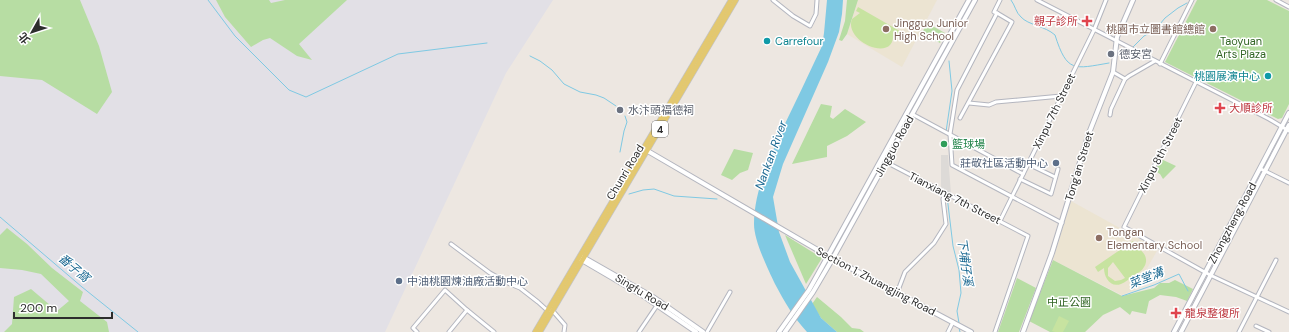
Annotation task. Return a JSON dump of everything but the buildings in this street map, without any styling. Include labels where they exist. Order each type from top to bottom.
[{"type":"main road","name":"Chunri Road","points":[[645,150],[731,0]]},
{"type":"main road","name":"Chunri Road","points":[[550,311],[736,0]]},
{"type":"main road","name":"4","points":[[535,332],[550,311]]},
{"type":"main road","name":"4","points":[[540,332],[550,311]]},
{"type":"street","points":[[773,0],[793,16],[810,26],[816,14],[817,0]]},
{"type":"street","name":"Jingguo Road","points":[[811,291],[828,256],[969,0]]},
{"type":"street","name":"Jingguo Road","points":[[811,291],[833,258],[975,0]]},
{"type":"street","points":[[960,118],[1012,22],[994,12],[1000,0]]},
{"type":"street","points":[[1037,0],[1288,130]]},
{"type":"street","name":"Xinpu 7th Street","points":[[1000,221],[1094,30],[1106,0]]},
{"type":"street","name":"Tong'an Street","points":[[1023,332],[1062,224],[1089,133],[1113,72],[1120,30],[1133,0]]},
{"type":"street","points":[[1160,64],[1192,0]]},
{"type":"street","points":[[1276,0],[1289,7]]},
{"type":"street","points":[[997,14],[959,85],[949,134],[952,165],[1062,224]]},
{"type":"street","points":[[1110,115],[1111,109],[1126,79],[1155,61]]},
{"type":"street","points":[[1113,72],[1126,79]]},
{"type":"street","name":"Xinpu 8th Street","points":[[1196,82],[1124,227],[1206,272]]},
{"type":"street","points":[[969,103],[989,105],[996,102],[1061,96]]},
{"type":"street","name":"Zhongzheng Road","points":[[1174,332],[1261,169],[1289,113]]},
{"type":"street","points":[[912,114],[1023,174]]},
{"type":"street","name":"Zhongzheng Road","points":[[1181,332],[1288,130],[1289,125]]},
{"type":"street","name":"Section 1, Zhuangjing Road","points":[[645,150],[828,256],[969,331]]},
{"type":"street","name":"Tianxiang 7th Street","points":[[881,159],[1028,236],[995,332]]},
{"type":"street","points":[[1028,164],[1055,177]]},
{"type":"street","points":[[1020,179],[1050,194],[1058,169]]},
{"type":"street","points":[[1261,169],[1289,183]]},
{"type":"street","points":[[897,293],[906,272],[934,243],[946,224],[943,199],[946,193]]},
{"type":"street","points":[[451,244],[490,273],[520,288],[550,311],[565,325],[564,332]]},
{"type":"street","name":"Singfu Road","points":[[581,258],[659,303],[703,332]]},
{"type":"street","points":[[1239,332],[1276,260]]},
{"type":"street","points":[[1206,272],[1289,312]]},
{"type":"street","points":[[417,332],[413,328],[445,290],[494,332]]},
{"type":"street","points":[[779,332],[811,291]]},
{"type":"street","points":[[785,332],[811,291]]},
{"type":"street","points":[[707,332],[730,292]]},
{"type":"street","points":[[640,332],[659,303]]},
{"type":"street","name":"Singfu Road","points":[[659,303],[696,332]]},
{"type":"street","points":[[449,332],[467,310]]},
{"type":"street","points":[[948,332],[954,323]]},
{"type":"street","points":[[1256,326],[1268,332]]},
{"type":"shaded area","points":[[0,0],[553,0],[506,73],[385,332],[0,332]]},
{"type":"shaded area","name":"Jingguo Junior High School","points":[[858,0],[937,0],[902,67],[847,34]]},
{"type":"shaded area","points":[[941,155],[948,155],[951,194],[941,189]]},
{"type":"shaded area","name":"Tongan Elementary School","points":[[1071,201],[1158,249],[1135,290],[1122,295],[1053,260]]},
{"type":"green space","points":[[0,0],[80,0],[99,46],[112,92],[97,114],[42,80],[0,76]]},
{"type":"green space","points":[[216,0],[269,0],[271,3],[285,0],[347,0],[299,44],[312,60],[297,56],[270,38],[251,47],[225,17]]},
{"type":"green space","points":[[847,0],[858,0],[847,34],[842,41],[839,40],[845,21]]},
{"type":"green space","name":"Taoyuan Arts Plaza","points":[[1197,0],[1267,0],[1289,11],[1289,104],[1282,118],[1278,119],[1165,62]]},
{"type":"green space","points":[[858,7],[905,34],[903,37],[893,32],[892,42],[887,47],[879,48],[862,42],[851,28],[852,19],[860,13],[856,11]]},
{"type":"green space","points":[[927,23],[945,33],[940,43],[922,33]]},
{"type":"green space","points":[[821,104],[832,106],[830,117],[833,119],[845,109],[866,122],[847,136],[827,146],[827,157],[792,164]]},
{"type":"green space","points":[[734,149],[753,153],[748,170],[740,173],[732,180],[721,175]]},
{"type":"green space","points":[[1161,159],[1176,166],[1163,179],[1160,174],[1155,171]]},
{"type":"green space","points":[[7,228],[27,244],[52,268],[83,292],[80,301],[107,322],[109,332],[4,332],[12,324],[14,297],[31,289],[57,311],[69,301],[41,274],[22,270],[0,268],[0,235]]},
{"type":"green space","points":[[785,235],[822,258],[806,284]]},
{"type":"green space","points":[[1133,241],[1135,245],[1133,247],[1142,251],[1146,257],[1146,264],[1141,271],[1125,282],[1117,285],[1108,281],[1104,268],[1098,272],[1095,267]],"holes":[[[1113,262],[1125,278],[1115,281],[1108,276],[1108,268]]]},
{"type":"green space","name":"中正公園","points":[[1053,260],[1122,296],[1154,288],[1160,283],[1169,283],[1175,280],[1193,289],[1187,301],[1176,297],[1160,295],[1149,301],[1146,314],[1132,311],[1130,315],[1120,307],[1103,315],[1085,332],[1050,332],[1029,321]]},
{"type":"green space","points":[[1017,278],[1036,288],[1019,332],[998,332]]},
{"type":"green space","points":[[817,297],[852,328],[860,329],[864,332],[837,332],[821,318],[812,304]]},
{"type":"green space","points":[[1059,316],[1069,321],[1063,332],[1052,331]]},
{"type":"water","points":[[827,0],[843,0],[839,32],[828,62],[783,164],[773,197],[779,232],[790,262],[821,318],[837,332],[807,332],[786,303],[775,284],[765,263],[756,238],[754,224],[756,201],[762,178],[780,134],[822,46]]},
{"type":"waterway","points":[[208,0],[235,36],[289,90],[306,97],[398,54],[487,43]]},
{"type":"waterway","name":"下埔仔溪","points":[[1011,0],[1019,15],[1024,20],[1055,35],[1064,56],[1073,66],[1080,67],[1109,63]]},
{"type":"waterway","name":"下埔仔溪","points":[[1133,47],[1144,36],[1155,30],[1165,18],[1187,3]]},
{"type":"waterway","points":[[530,56],[552,70],[564,84],[580,92],[604,98],[616,106]]},
{"type":"waterway","name":"下埔仔溪","points":[[946,132],[952,91],[949,61]]},
{"type":"waterway","points":[[620,152],[627,122],[625,116]]},
{"type":"waterway","points":[[629,194],[654,189],[674,196],[717,199]]},
{"type":"waterway","name":"下埔仔溪","points":[[947,196],[953,246],[959,270],[961,293],[957,311],[959,323]]},
{"type":"waterway","name":"番子窩","points":[[0,217],[82,287],[138,332]]},
{"type":"waterway","name":"菜堂溝","points":[[1122,296],[1154,285],[1179,274],[1188,291]]},
{"type":"waterway","name":"下埔仔溪","points":[[959,328],[960,332]]},
{"type":"place","name":"親子診所","points":[[1087,21]]},
{"type":"place","name":"Jingguo Junior High School","points":[[886,29]]},
{"type":"place","name":"桃園市立圖書館總館","points":[[1213,29]]},
{"type":"place","name":"Carrefour","points":[[767,41]]},
{"type":"place","name":"德安宮","points":[[1111,54]]},
{"type":"place","name":"桃園展演中心","points":[[1268,76]]},
{"type":"place","name":"大順診所","points":[[1220,108]]},
{"type":"place","name":"水汴頭福德祠","points":[[620,110]]},
{"type":"place","name":"籃球場","points":[[944,144]]},
{"type":"place","name":"莊敬社區活動中心","points":[[1056,163]]},
{"type":"place","name":"Tongan Elementary School","points":[[1099,238]]},
{"type":"place","name":"中油桃園煉油廠活動中心","points":[[399,281]]},
{"type":"place","name":"龍泉整復所","points":[[1176,313]]},
{"type":"water label","name":"Nankan River","points":[[771,155]]}]
